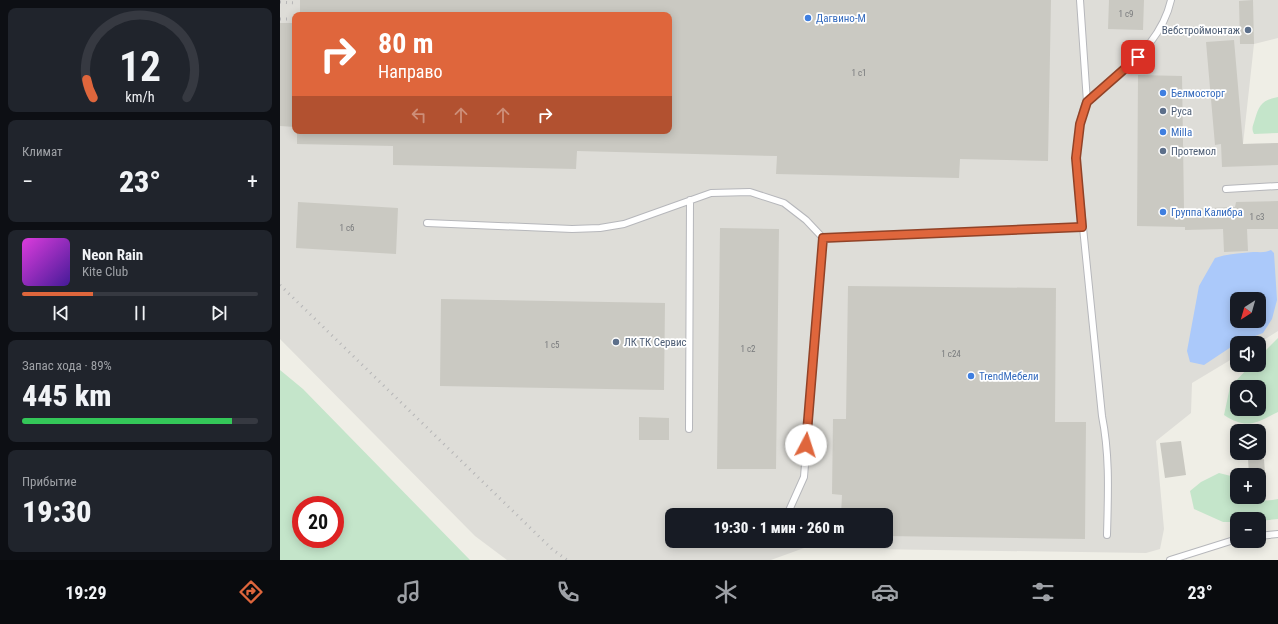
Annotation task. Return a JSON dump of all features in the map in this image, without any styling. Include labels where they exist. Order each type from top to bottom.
[{"type":"lane","points":[[1080,0],[1087,102],[1080,124],[1076,158],[1102,416],[1108,459],[1107,535]]},
{"type":"lane","points":[[1087,102],[1138,57],[1157,34],[1168,13],[1171,0]]},
{"type":"lane","points":[[1226,189],[1278,186]]},
{"type":"lane","points":[[427,224],[572,229],[600,228],[624,224],[711,193],[750,192],[784,203],[806,220],[823,238],[804,476],[790,508]]},
{"type":"lane","points":[[689,429],[690,200]]},
{"type":"lane","points":[[823,238],[1082,227]]},
{"type":"lane","points":[[1266,535],[1278,534]]},
{"type":"lane","points":[[1170,560],[1230,541]]},
{"type":"shaded area","points":[[280,0],[1278,0],[1278,38],[1254,44],[1243,144],[1278,143],[1278,331],[1266,339],[1266,336],[1230,336],[1230,360],[1192,383],[1191,413],[1156,441],[1164,529],[1160,549],[1146,553],[804,548],[771,560],[507,560],[475,536],[280,339]]},
{"type":"green space","points":[[1278,97],[1278,133],[1254,134],[1253,127],[1256,114],[1260,107],[1268,100]]},
{"type":"green space","points":[[1278,338],[1278,412],[1257,422],[1245,424],[1232,420],[1224,415],[1230,387],[1230,416],[1266,416],[1266,380],[1237,380],[1244,372],[1266,372],[1266,350]]},
{"type":"green space","points":[[280,370],[303,389],[470,560],[280,560]]},
{"type":"green space","points":[[1219,473],[1230,476],[1230,504],[1266,504],[1266,500],[1278,499],[1278,519],[1266,520],[1266,512],[1230,512],[1230,522],[1223,522],[1194,509],[1190,491],[1201,482]]},
{"type":"water","points":[[1271,250],[1274,253],[1277,300],[1272,319],[1263,333],[1255,336],[1230,336],[1230,348],[1204,365],[1190,362],[1187,351],[1199,286],[1215,258],[1234,254],[1265,252]]},
{"type":"building","points":[[300,0],[1051,0],[1048,161],[960,159],[959,178],[776,174],[777,156],[577,151],[576,169],[393,165],[393,146],[297,144],[297,134],[672,134],[672,12],[300,12]]},
{"type":"building","points":[[1109,0],[1144,0],[1143,30],[1108,29]]},
{"type":"building","points":[[1253,0],[1254,44],[1240,44],[1239,1]]},
{"type":"building","points":[[280,23],[292,23],[292,127],[280,126]]},
{"type":"building","points":[[1234,40],[1243,144],[1278,143],[1278,165],[1222,167],[1221,144],[1215,145],[1206,42]]},
{"type":"building","points":[[1138,75],[1182,76],[1184,209],[1235,207],[1236,202],[1278,201],[1278,229],[1247,229],[1248,251],[1224,252],[1223,229],[1185,230],[1185,227],[1137,226]]},
{"type":"building","points":[[298,202],[398,208],[396,254],[296,248]]},
{"type":"building","points":[[720,228],[779,229],[776,469],[717,469]]},
{"type":"building","points":[[848,286],[1056,288],[1055,422],[1086,422],[1085,539],[893,536],[893,508],[841,508],[842,495],[832,494],[833,419],[846,419]]},
{"type":"building","points":[[441,299],[665,303],[664,390],[440,386]]},
{"type":"building","points":[[639,417],[669,418],[669,440],[639,440]]},
{"type":"building","points":[[1181,441],[1186,475],[1165,478],[1160,443]]},
{"type":"building","points":[[1248,460],[1264,460],[1265,468],[1249,468]]},
{"type":"railway","points":[[280,2],[295,3]]},
{"type":"railway","points":[[280,19],[292,19]]},
{"type":"railway","points":[[280,285],[552,549],[567,560]]},
{"type":"place","name":"Дагвино-М","points":[[808,18]]},
{"type":"place","name":"Вебстроймонтаж","points":[[1248,30]]},
{"type":"place","name":"Белмосторг","points":[[1163,93]]},
{"type":"place","name":"Руса","points":[[1163,111]]},
{"type":"place","name":"Milla","points":[[1163,132]]},
{"type":"place","name":"Протемол","points":[[1163,151]]},
{"type":"place","name":"Группа Калибра","points":[[1163,212]]},
{"type":"place","name":"ЛК ТК Сервис","points":[[616,342]]},
{"type":"place","name":"TrendМебели","points":[[971,376]]},
{"type":"route","points":[[806,445],[823,238],[1082,227],[1076,158],[1080,124],[1087,102],[1138,57]]}]
